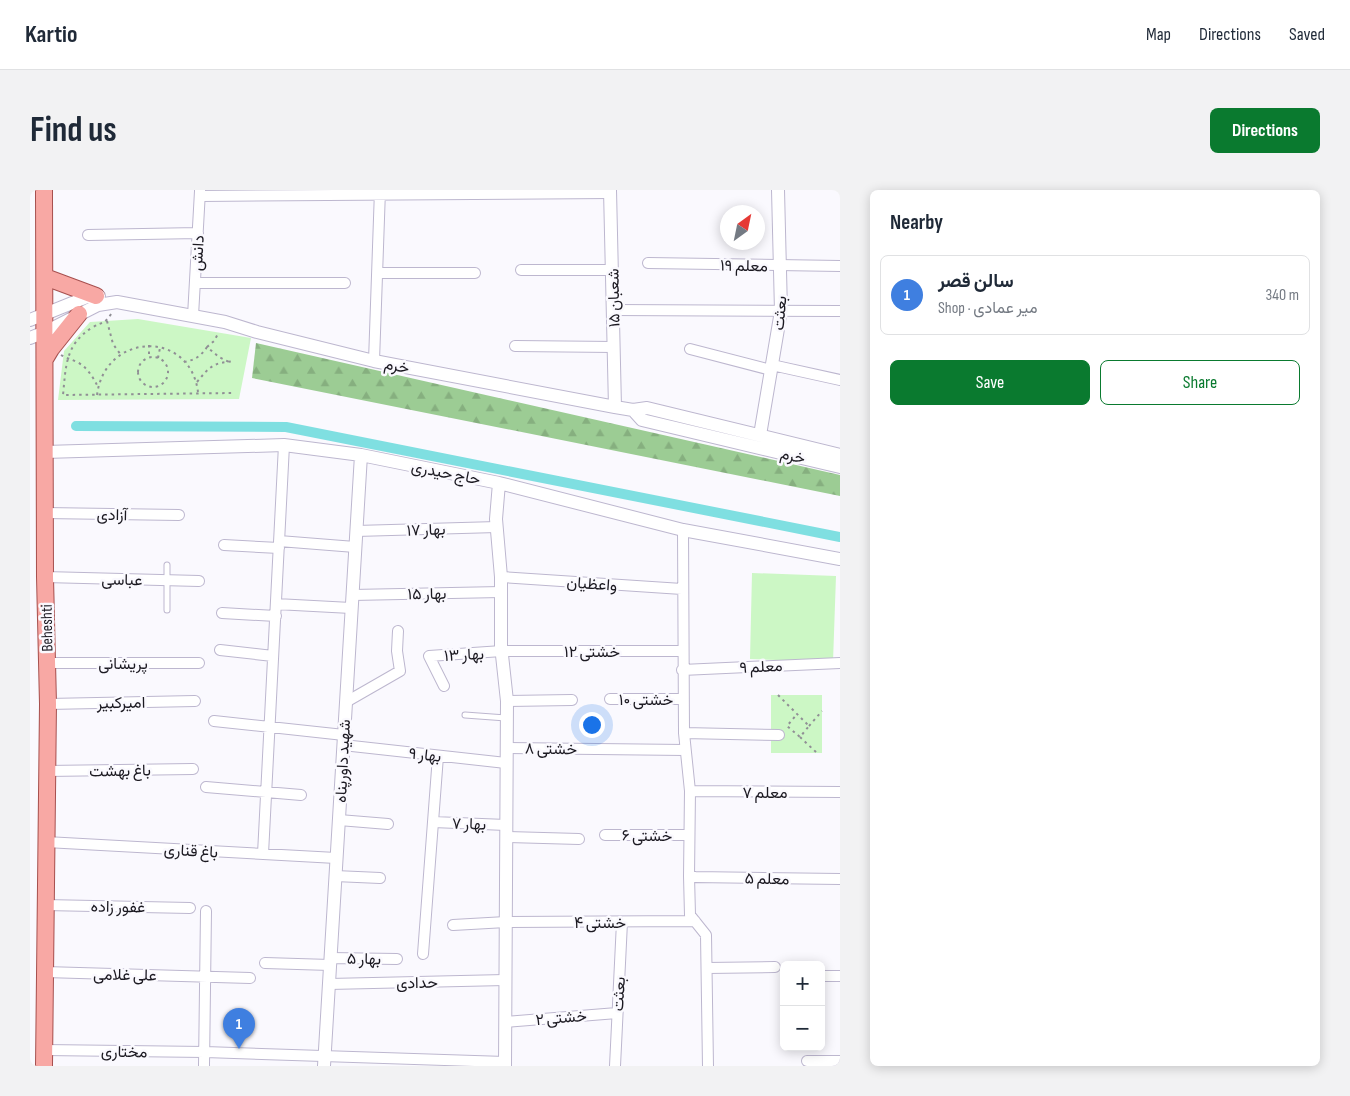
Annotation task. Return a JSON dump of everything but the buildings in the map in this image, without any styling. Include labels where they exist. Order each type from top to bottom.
[{"type":"main road","name":"Beheshti","points":[[44,190],[45,277],[37,318],[37,335],[45,359],[45,578],[48,704],[44,1058]]},
{"type":"main road","points":[[45,277],[96,296]]},
{"type":"main road","points":[[45,359],[79,314]]},
{"type":"street","name":"بعثت","points":[[760,435],[782,311],[778,190]]},
{"type":"street","points":[[200,193],[610,192]]},
{"type":"street","name":"۱۵ شعبان","points":[[610,192],[615,407]]},
{"type":"street","name":"دانش","points":[[193,316],[200,193]]},
{"type":"street","points":[[374,361],[379,193]]},
{"type":"street","points":[[88,235],[198,233]]},
{"type":"street","name":"معلم ۱۹","points":[[648,263],[840,266]]},
{"type":"street","points":[[521,270],[612,270]]},
{"type":"street","points":[[377,272],[475,273]]},
{"type":"street","points":[[195,283],[345,283]]},
{"type":"street","name":"خرم","points":[[37,318],[88,297],[96,296],[120,297],[164,310]]},
{"type":"street","name":"خرم","points":[[37,335],[98,304],[117,302],[225,322],[257,332],[374,361],[615,407],[633,410],[647,408],[840,455]]},
{"type":"street","points":[[613,310],[840,311]]},
{"type":"street","points":[[515,346],[614,348]]},
{"type":"street","points":[[690,349],[772,368],[840,380]]},
{"type":"street","name":"خرم","points":[[633,410],[642,420],[840,467]]},
{"type":"street","points":[[263,854],[284,445]]},
{"type":"street","name":"حاج حیدری","points":[[45,452],[284,445],[361,455],[499,483],[682,530],[840,559]]},
{"type":"street","name":"شهید داورپناه","points":[[324,1062],[361,455]]},
{"type":"street","points":[[499,483],[496,527],[501,577],[502,651],[507,701],[505,1064]]},
{"type":"street","name":"آزادی","points":[[45,513],[179,515]]},
{"type":"street","name":"بهار ۱۷","points":[[356,531],[496,527]]},
{"type":"street","points":[[682,530],[682,699],[690,791],[692,876],[690,915],[706,934],[708,1066]]},
{"type":"street","points":[[224,545],[355,547]]},
{"type":"street","name":"واعظیان","points":[[501,577],[682,589]]},
{"type":"street","name":"عباسی","points":[[45,578],[199,582]]},
{"type":"street","name":"بهار ۱۵","points":[[276,604],[352,602],[501,592]]},
{"type":"street","points":[[222,614],[276,616]]},
{"type":"street","points":[[346,702],[400,672],[397,651],[398,631]]},
{"type":"street","points":[[220,650],[273,656]]},
{"type":"street","name":"خشتی ۱۲","points":[[502,651],[682,651]]},
{"type":"street","name":"بهار ۱۳","points":[[444,686],[430,656],[502,651]]},
{"type":"street","name":"پریشانی","points":[[47,663],[199,663]]},
{"type":"street","name":"معلم ۹","points":[[682,670],[840,663]]},
{"type":"street","name":"خشتی ۱۰","points":[[610,699],[682,699]]},
{"type":"street","points":[[507,701],[572,700]]},
{"type":"street","name":"امیرکبیر","points":[[48,704],[195,701]]},
{"type":"street","name":"بهار ۹","points":[[214,721],[270,727],[438,756],[506,763]]},
{"type":"street","points":[[684,733],[779,735]]},
{"type":"street","name":"خشتی ۸","points":[[506,748],[685,750]]},
{"type":"street","points":[[423,954],[438,756]]},
{"type":"street","name":"باغ بهشت","points":[[46,771],[194,769]]},
{"type":"street","points":[[206,787],[300,795]]},
{"type":"street","name":"معلم ۷","points":[[690,791],[840,792]]},
{"type":"street","points":[[339,820],[388,824]]},
{"type":"street","name":"بهار ۷","points":[[433,822],[506,831]]},
{"type":"street","points":[[506,831],[579,839]]},
{"type":"street","name":"خشتی ۶","points":[[605,835],[690,835]]},
{"type":"street","name":"باغ قناری","points":[[46,842],[336,858]]},
{"type":"street","points":[[335,876],[380,878]]},
{"type":"street","name":"معلم ۵","points":[[692,876],[840,879]]},
{"type":"street","name":"غفور زاده","points":[[46,905],[190,908]]},
{"type":"street","points":[[204,1066],[206,911]]},
{"type":"street","name":"خشتی ۴","points":[[506,922],[695,921]]},
{"type":"street","points":[[453,925],[506,922]]},
{"type":"street","name":"بعثت","points":[[615,1066],[622,922]]},
{"type":"street","name":"بهار ۵","points":[[265,963],[397,959]]},
{"type":"street","points":[[707,968],[775,966]]},
{"type":"street","name":"علی غلامی","points":[[45,972],[250,978]]},
{"type":"street","points":[[825,976],[840,976]]},
{"type":"street","name":"حدادی","points":[[329,984],[505,980]]},
{"type":"street","name":"خشتی ۲","points":[[505,1022],[617,1013]]},
{"type":"street","name":"مختاری","points":[[44,1058],[204,1052],[324,1062],[505,1064]]},
{"type":"street","points":[[807,1061],[840,1061]]},
{"type":"lane","points":[[167,565],[167,610]]},
{"type":"lane","points":[[466,715],[506,718]]},
{"type":"path","points":[[121,355],[113,344],[107,321],[93,327],[75,341],[66,358],[63,395],[233,393]]},
{"type":"path","points":[[184,362],[192,361],[202,354],[214,341],[225,322]]},
{"type":"path","points":[[148,345],[149,358]]},
{"type":"path","points":[[97,395],[98,386],[106,368],[114,359],[138,346],[148,345],[177,355],[191,369],[198,393]]},
{"type":"path","points":[[207,347],[219,357],[229,362]]},
{"type":"path","points":[[158,358],[160,348]]},
{"type":"path","points":[[66,358],[77,362],[86,369],[94,377],[98,386]]},
{"type":"path","points":[[149,358],[158,358],[166,364],[167,378],[160,385],[151,387],[142,382],[138,373],[141,364],[149,358]]},
{"type":"path","points":[[196,382],[216,363],[236,361]]},
{"type":"path","points":[[778,695],[809,726]]},
{"type":"path","points":[[800,737],[822,711]]},
{"type":"path","points":[[797,714],[787,726],[817,753]]},
{"type":"green space","points":[[138,319],[251,338],[239,399],[58,400],[64,351],[90,322]]},
{"type":"green space","points":[[256,343],[840,475],[840,496],[252,378]]},
{"type":"green space","points":[[752,573],[836,576],[833,662],[750,659]]},
{"type":"green space","points":[[771,695],[822,695],[822,753],[771,753]]},
{"type":"waterway","points":[[76,426],[286,427],[840,537]]},
{"type":"place","name":"سالن قصر","points":[[239,1049]]}]
